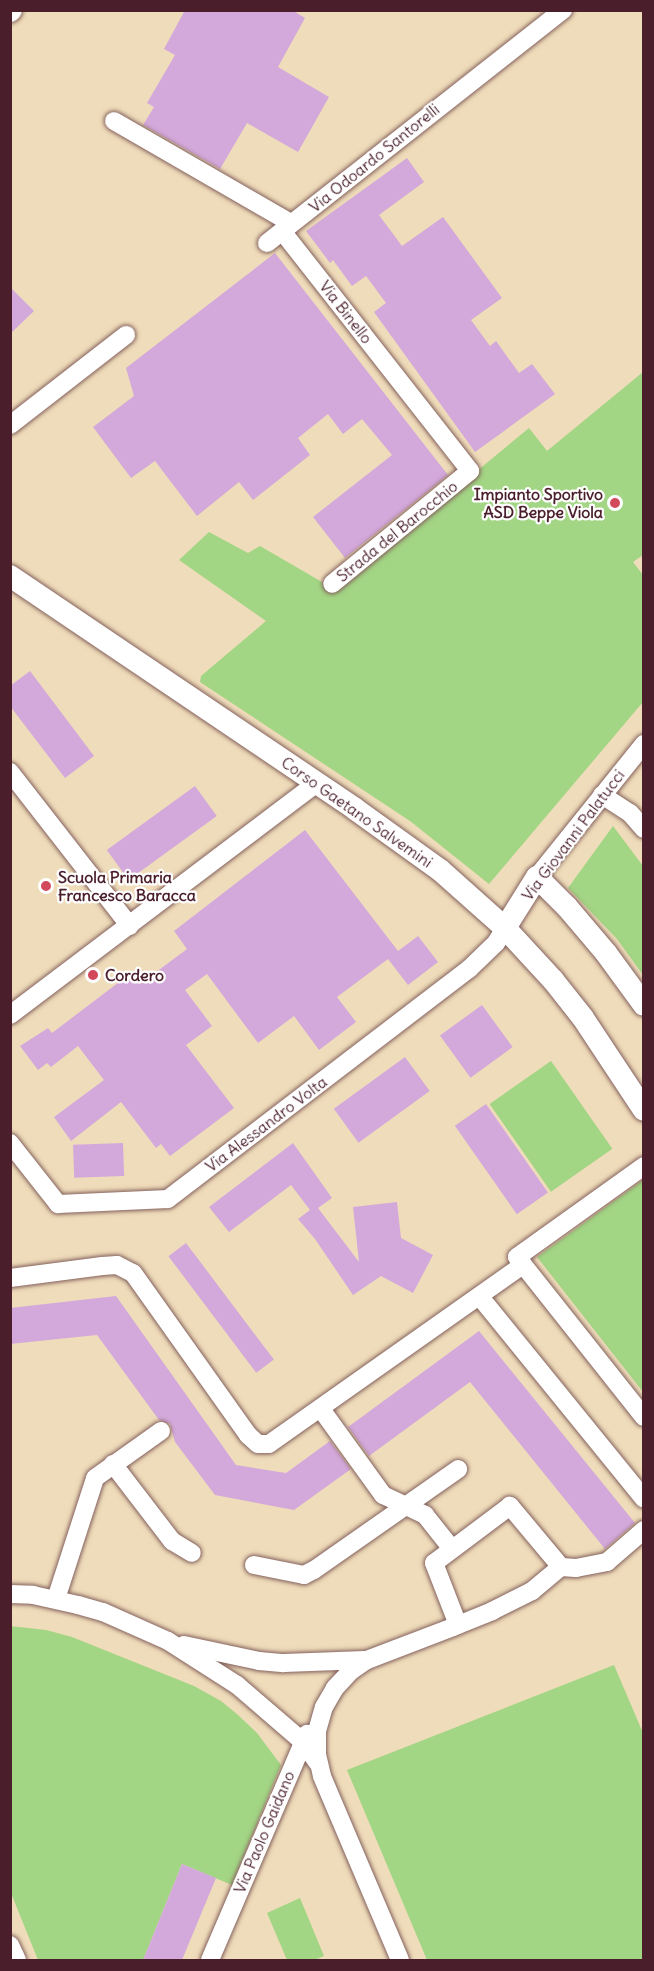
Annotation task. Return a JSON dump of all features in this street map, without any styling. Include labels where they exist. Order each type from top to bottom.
[{"type":"street","name":"Via Odoardo Santorelli","points":[[267,243],[563,10]]},
{"type":"street","name":"Via Odoardo Santorelli","points":[[114,121],[287,227]]},
{"type":"street","name":"Via Binello","points":[[287,227],[409,394]]},
{"type":"street","points":[[10,425],[126,335]]},
{"type":"street","name":"Strada del Barocchio","points":[[332,584],[470,471],[409,394]]},
{"type":"street","name":"Corso Gaetano Salvemini","points":[[10,576],[417,852],[505,928],[528,951],[583,1018],[644,1110]]},
{"type":"street","name":"Via Giovanni Palatucci","points":[[505,928],[537,877],[644,744]]},
{"type":"street","points":[[10,772],[130,926]]},
{"type":"street","points":[[10,1015],[317,783]]},
{"type":"street","points":[[602,795],[630,813],[644,829]]},
{"type":"street","points":[[537,877],[599,945],[644,1005]]},
{"type":"street","name":"Via Alessandro Volta","points":[[10,1143],[58,1204],[168,1199],[469,969],[496,943],[505,928]]},
{"type":"street","points":[[644,1166],[517,1257],[644,1417]]},
{"type":"street","points":[[10,1278],[117,1265],[133,1273],[248,1435],[258,1444],[269,1444],[523,1265]]},
{"type":"street","points":[[480,1297],[644,1499]]},
{"type":"street","points":[[321,1409],[383,1495],[425,1515],[452,1549]]},
{"type":"street","points":[[56,1599],[95,1478],[161,1431]]},
{"type":"street","points":[[113,1464],[172,1541],[192,1553]]},
{"type":"street","points":[[254,1566],[304,1575],[458,1469]]},
{"type":"street","points":[[458,1625],[434,1563],[510,1506],[561,1568]]},
{"type":"street","points":[[168,1641],[259,1661],[328,1663],[367,1659],[458,1625],[532,1591],[561,1568],[576,1568],[607,1562],[644,1530]]},
{"type":"street","points":[[10,1594],[56,1599],[103,1612],[168,1641],[237,1685],[302,1741],[318,1763],[400,1960]]},
{"type":"street","name":"Via Paolo Gaidano","points":[[210,1960],[302,1741],[335,1688],[351,1671],[367,1659]]},
{"type":"street","points":[[318,1763],[317,1731],[324,1707]]},
{"type":"street","points":[[10,1945],[17,1960]]},
{"type":"green space","points":[[643,372],[643,555],[633,562],[643,575],[643,702],[489,884],[410,821],[200,682],[201,676],[266,621],[179,560],[209,532],[248,553],[260,546],[334,589],[529,428],[547,451]]},
{"type":"green space","points":[[613,826],[643,866],[643,975],[617,939],[568,888]]},
{"type":"green space","points":[[551,1061],[612,1149],[551,1192],[490,1104]]},
{"type":"green space","points":[[643,1180],[643,1392],[537,1257]]},
{"type":"green space","points":[[10,1626],[46,1630],[72,1637],[194,1686],[221,1701],[238,1715],[257,1733],[281,1765],[232,1885],[182,1864],[143,1960],[38,1960],[11,1893]]},
{"type":"green space","points":[[614,1665],[643,1733],[643,1960],[427,1960],[347,1770]]},
{"type":"green space","points":[[300,1898],[324,1956],[314,1960],[287,1960],[267,1913]]},
{"type":"building","points":[[185,10],[292,10],[305,18],[278,67],[329,97],[298,152],[247,123],[220,169],[143,125],[154,107],[147,103],[175,55],[164,49]]},
{"type":"building","points":[[407,158],[424,182],[379,215],[402,246],[443,217],[502,298],[471,320],[490,346],[496,341],[519,373],[532,364],[555,394],[475,452],[374,312],[386,303],[366,276],[352,286],[333,260],[330,263],[306,231]]},
{"type":"building","points":[[275,253],[448,475],[345,558],[313,517],[392,455],[362,419],[343,434],[328,414],[298,438],[310,455],[253,500],[239,482],[197,516],[155,461],[131,478],[93,427],[134,396],[126,368]]},
{"type":"building","points":[[10,287],[34,311],[10,334]]},
{"type":"building","points":[[30,671],[94,756],[65,778],[10,706],[10,686]]},
{"type":"building","points":[[195,786],[217,816],[129,880],[107,850]]},
{"type":"building","points":[[305,830],[398,951],[418,936],[438,962],[408,985],[388,959],[337,997],[356,1022],[319,1050],[294,1016],[258,1043],[207,974],[185,990],[212,1026],[186,1045],[234,1108],[170,1156],[161,1144],[156,1148],[121,1102],[71,1141],[54,1117],[104,1080],[78,1046],[51,1067],[47,1063],[38,1070],[20,1046],[48,1028],[52,1033],[131,973],[140,984],[187,949],[174,931]]},
{"type":"building","points":[[482,1005],[513,1047],[470,1078],[440,1036]]},
{"type":"building","points":[[405,1057],[430,1091],[358,1143],[334,1109]]},
{"type":"building","points":[[486,1104],[548,1192],[517,1214],[455,1126]]},
{"type":"building","points":[[123,1143],[124,1176],[74,1178],[73,1145]]},
{"type":"building","points":[[293,1143],[332,1198],[318,1208],[359,1262],[353,1207],[397,1202],[401,1238],[433,1255],[413,1293],[381,1276],[353,1295],[315,1239],[298,1219],[310,1210],[291,1185],[229,1232],[209,1207]]},
{"type":"building","points":[[186,1243],[274,1360],[256,1373],[168,1256]]},
{"type":"building","points":[[116,1296],[236,1465],[286,1473],[330,1441],[351,1469],[294,1510],[215,1495],[175,1442],[170,1424],[159,1420],[97,1335],[10,1344],[10,1308]]},
{"type":"building","points":[[479,1331],[635,1523],[605,1549],[470,1382],[369,1456],[348,1427]]},
{"type":"building","points":[[182,1864],[216,1878],[182,1960],[143,1960]]},
{"type":"place","name":"Impianto Sportivo ASD Beppe Viola","points":[[615,503]]},
{"type":"place","name":"Scuola Primaria Francesco Baracca","points":[[46,886]]},
{"type":"place","name":"Cordero","points":[[93,975]]}]
